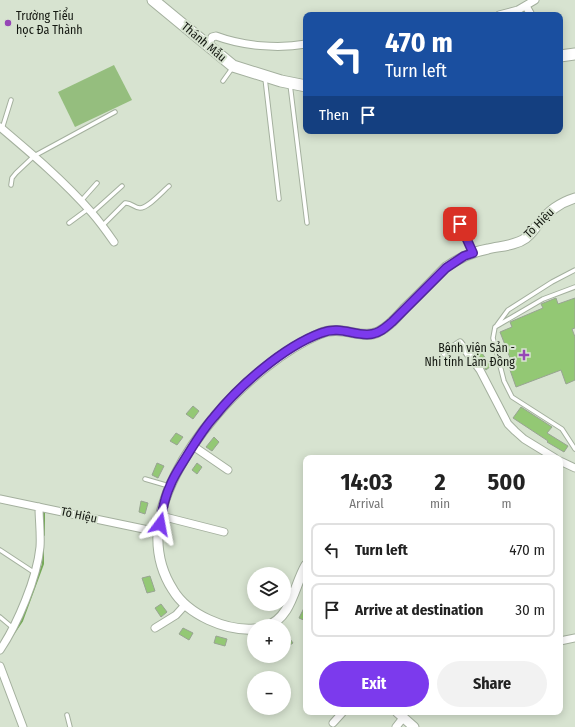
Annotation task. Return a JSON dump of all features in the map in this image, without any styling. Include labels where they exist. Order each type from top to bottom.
[{"type":"main road","name":"Thánh Mẫu","points":[[153,0],[233,66],[289,83],[303,85]]},
{"type":"main road","points":[[563,56],[575,54]]},
{"type":"street","points":[[510,12],[518,10],[535,0]]},
{"type":"street","points":[[526,6],[529,12]]},
{"type":"street","points":[[208,45],[212,37],[216,36],[258,46],[303,44]]},
{"type":"street","points":[[1,128],[34,156],[90,211],[114,242]]},
{"type":"street","name":"Tô Hiệu","points":[[247,630],[222,624],[194,612],[185,605],[173,589],[164,571],[159,553],[158,532],[169,486],[205,429],[220,410],[260,371],[310,338],[326,331],[336,330],[365,334],[378,332],[392,322],[446,268],[464,256],[521,241],[531,234],[547,213],[553,208],[563,202],[575,198]]},
{"type":"street","points":[[446,353],[460,343],[480,370],[508,424],[524,439],[550,455]]},
{"type":"street","points":[[193,446],[228,470]]},
{"type":"street","points":[[563,463],[575,468]]},
{"type":"street","name":"Tô Hiệu","points":[[0,498],[158,532]]},
{"type":"street","points":[[0,650],[8,639],[19,615],[35,573],[40,548],[39,507]]},
{"type":"street","points":[[161,516],[224,532]]},
{"type":"street","points":[[279,619],[285,612],[291,600],[303,570]]},
{"type":"street","points":[[155,628],[176,615],[185,605]]},
{"type":"street","points":[[563,640],[575,638]]},
{"type":"street","points":[[0,666],[23,727]]},
{"type":"street","points":[[333,723],[340,715]]},
{"type":"street","points":[[396,727],[400,715],[414,727]]},
{"type":"lane","points":[[223,81],[233,66]]},
{"type":"lane","points":[[265,75],[279,199]]},
{"type":"lane","points":[[289,83],[307,223]]},
{"type":"lane","points":[[1,128],[11,100]]},
{"type":"lane","points":[[11,185],[12,178],[34,156],[115,112]]},
{"type":"lane","points":[[81,202],[97,183]]},
{"type":"lane","points":[[69,223],[90,211],[122,186]]},
{"type":"lane","points":[[102,226],[125,203],[128,202],[137,208],[142,208],[148,205],[169,186]]},
{"type":"lane","points":[[453,210],[473,253]]},
{"type":"lane","points":[[575,270],[552,282],[508,310],[495,326],[493,338],[504,381],[512,397],[562,429],[575,449]]},
{"type":"lane","points":[[495,326],[543,299],[575,286]]},
{"type":"lane","points":[[144,480],[169,486]]},
{"type":"lane","points":[[0,550],[35,573]]},
{"type":"lane","points":[[0,617],[13,628]]},
{"type":"lane","points":[[67,715],[70,727]]},
{"type":"green space","points":[[114,65],[132,100],[75,127],[58,92]]},
{"type":"building","points":[[556,298],[558,304],[575,298],[575,328],[572,329],[575,337],[575,380],[566,384],[561,370],[516,387],[510,370],[514,368],[500,332],[512,327],[510,322],[543,308],[541,304]]},
{"type":"building","points":[[479,349],[491,366],[486,370],[474,352]]},
{"type":"building","points":[[193,406],[199,411],[193,419],[186,414]]},
{"type":"building","points":[[521,407],[552,427],[547,433],[568,446],[564,452],[513,418]]},
{"type":"building","points":[[176,433],[183,437],[177,445],[170,441]]},
{"type":"building","points":[[214,437],[219,442],[212,451],[206,447]]},
{"type":"building","points":[[157,463],[164,466],[158,478],[152,475]]},
{"type":"building","points":[[197,463],[202,467],[197,474],[192,470]]},
{"type":"building","points":[[141,501],[148,503],[145,514],[139,512]]},
{"type":"building","points":[[150,576],[155,591],[147,593],[142,578]]},
{"type":"building","points":[[161,604],[167,612],[161,617],[155,608]]},
{"type":"building","points":[[303,610],[303,620],[299,618]]},
{"type":"building","points":[[183,628],[193,633],[189,640],[179,634]]},
{"type":"building","points":[[216,636],[227,639],[225,646],[214,643]]},
{"type":"waterway","points":[[44,509],[44,535]]},
{"type":"waterway","points":[[12,636],[22,621],[43,564],[43,547]]},
{"type":"place","name":"Trường Tiểu học Đa Thành","points":[[8,23]]},
{"type":"place","name":"Bệnh viện Sản - Nhi tỉnh Lâm Đồng","points":[[524,355]]},
{"type":"route","points":[[160,524],[169,486],[183,461],[216,415],[237,393],[260,371],[292,348],[310,338],[331,330],[372,334],[378,332],[392,322],[446,268],[455,261],[473,253],[460,224]]}]
